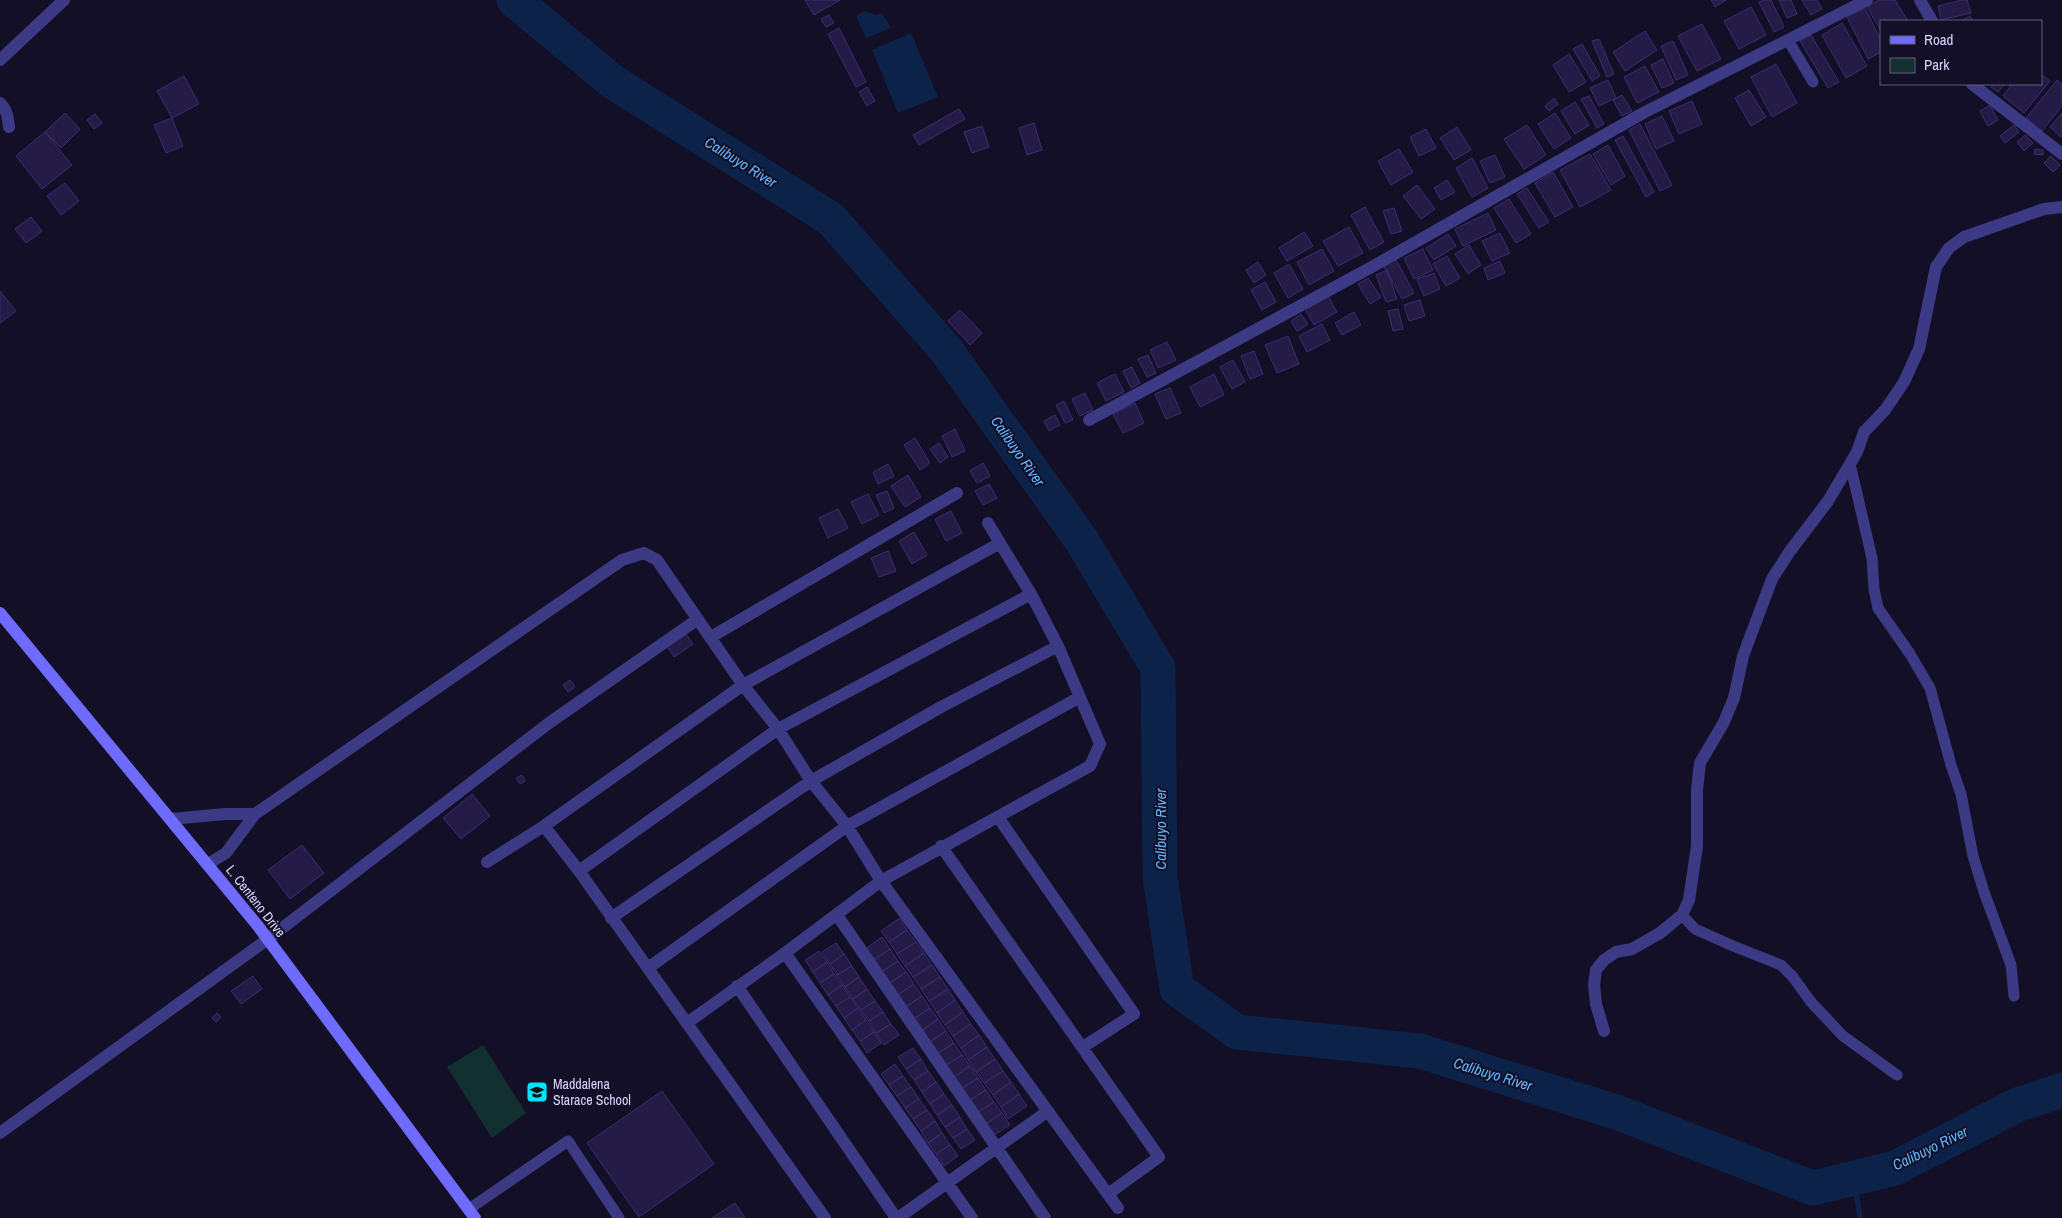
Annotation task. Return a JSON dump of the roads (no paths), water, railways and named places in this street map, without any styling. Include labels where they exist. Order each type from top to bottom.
[{"type":"street","points":[[0,60],[64,0]]},
{"type":"street","points":[[1090,420],[1361,272],[1645,112],[1867,0]]},
{"type":"street","points":[[1920,0],[1931,20]]},
{"type":"street","points":[[1973,85],[2062,154]]},
{"type":"street","points":[[0,103],[4,106],[8,116],[9,127]]},
{"type":"street","points":[[1604,1030],[1596,1004],[1594,985],[1596,970],[1604,960],[1616,952],[1632,949],[1660,934],[1682,915],[1689,900],[1697,846],[1697,790],[1700,763],[1724,722],[1734,698],[1743,656],[1772,579],[1790,551],[1828,501],[1857,452],[1864,432],[1885,410],[1904,382],[1919,349],[1936,267],[1948,248],[1964,237],[2001,222],[2044,209],[2062,208]]},
{"type":"street","points":[[711,637],[957,493]]},
{"type":"street","points":[[687,1023],[881,881],[941,846],[1090,766],[1100,744],[1058,646],[1031,594],[988,523]]},
{"type":"street","points":[[487,862],[544,826],[743,684],[1000,543]]},
{"type":"street","points":[[208,864],[226,853],[255,814],[622,560],[644,553],[657,560],[743,684],[778,729],[811,781],[847,826],[881,881],[1118,1208]]},
{"type":"street","points":[[579,871],[778,729],[1031,594]]},
{"type":"street","name":"L. Centeno Drive","points":[[0,613],[268,939],[472,1214]]},
{"type":"street","points":[[0,1133],[268,939],[549,723],[698,619]]},
{"type":"street","points":[[612,918],[811,781],[940,707],[1058,646]]},
{"type":"street","points":[[648,968],[847,826],[1080,697]]},
{"type":"street","points":[[171,819],[225,814],[255,814]]},
{"type":"street","points":[[998,817],[1134,1014],[1083,1046]]},
{"type":"street","points":[[544,826],[579,871],[825,1218]]},
{"type":"street","points":[[941,846],[1159,1157],[1108,1194]]},
{"type":"street","points":[[837,915],[1046,1218]]},
{"type":"street","points":[[785,953],[972,1218]]},
{"type":"street","points":[[737,986],[897,1218],[1048,1111]]},
{"type":"lane","points":[[1788,40],[1813,82]]},
{"type":"lane","points":[[1850,464],[1872,558],[1874,589],[1878,608],[1910,654],[1930,688],[1961,794],[1973,856],[2011,965],[2014,996]]},
{"type":"lane","points":[[1682,915],[1695,929],[1782,965],[1811,1002],[1843,1036],[1897,1074]]},
{"type":"lane","points":[[472,1214],[568,1141],[619,1218]]},
{"type":"water","points":[[864,11],[877,15],[882,13],[891,28],[866,38],[856,16]]},
{"type":"water","points":[[911,33],[938,97],[898,113],[872,50]]},
{"type":"waterway","name":"Calibuyo River","points":[[514,0],[613,82],[831,219],[946,350],[1082,541],[1158,668],[1160,878],[1177,989],[1237,1032],[1420,1051],[1616,1112],[1813,1188],[1895,1168],[2017,1105],[2062,1090]]},
{"type":"waterway","points":[[1854,1178],[1860,1218]]},
{"type":"place","name":"Maddalena Starace School","points":[[537,1092]]}]
